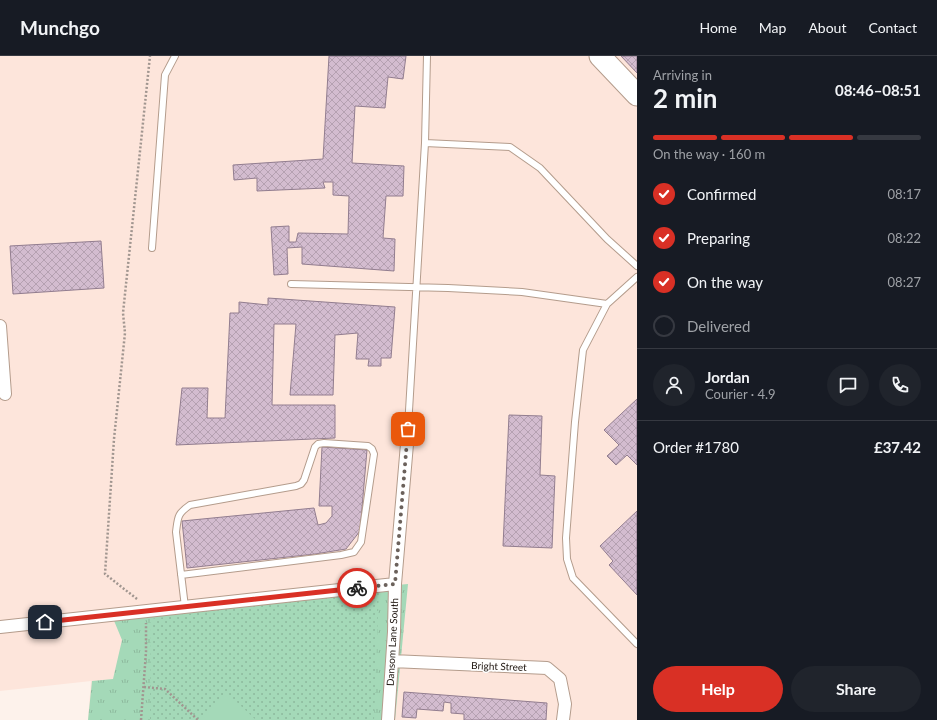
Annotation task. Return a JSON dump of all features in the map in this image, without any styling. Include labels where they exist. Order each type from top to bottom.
[{"type":"highway","points":[[600,56],[637,95]]},
{"type":"street","points":[[0,333],[5,394]]},
{"type":"street","name":"Dansom Lane South","points":[[388,720],[395,584],[407,444]]},
{"type":"street","points":[[0,627],[395,584]]},
{"type":"street","name":"Bright Street","points":[[392,661],[547,668],[560,679],[565,704],[563,720]]},
{"type":"lane","points":[[152,248],[165,75],[175,56]]},
{"type":"lane","points":[[407,444],[425,143],[427,56]]},
{"type":"lane","points":[[425,143],[510,147],[540,168],[607,239],[637,266]]},
{"type":"lane","points":[[637,277],[607,304],[583,350],[575,422],[566,538],[567,559],[573,578],[637,644]]},
{"type":"lane","points":[[291,284],[448,288],[522,292],[607,304]]},
{"type":"lane","points":[[181,575],[341,555],[354,552],[361,542],[374,454],[372,449],[368,446],[324,443],[318,444],[301,484],[190,505],[181,511],[177,521],[176,532],[181,575],[185,606]]},
{"type":"path","points":[[141,720],[144,687],[146,610],[141,603],[105,574],[114,439],[125,333],[123,313],[150,56]]},
{"type":"path","points":[[144,687],[165,689],[198,720]]},
{"type":"shaded area","points":[[0,56],[637,56],[637,720],[88,720],[91,681],[0,691]]},
{"type":"green space","points":[[408,584],[395,720],[88,720],[92,681],[113,679],[122,640],[110,611]]},
{"type":"green space","points":[[379,588],[374,720],[150,720],[151,619]]},
{"type":"green space","points":[[227,693],[256,720],[206,720],[204,718]]},
{"type":"building","points":[[329,56],[406,56],[403,79],[388,77],[385,108],[355,106],[352,163],[404,166],[403,196],[386,196],[383,238],[395,239],[394,271],[302,264],[302,247],[287,248],[288,274],[274,275],[271,227],[289,226],[289,242],[296,242],[298,233],[348,234],[349,196],[333,195],[333,182],[323,182],[325,188],[257,191],[257,178],[234,180],[233,165],[323,159]]},
{"type":"building","points":[[621,56],[637,56],[637,73]]},
{"type":"building","points":[[101,241],[104,288],[13,294],[10,246]]},
{"type":"building","points":[[268,298],[395,307],[391,358],[381,358],[381,366],[368,366],[369,359],[356,359],[358,333],[335,335],[333,395],[290,395],[296,324],[274,324],[272,405],[335,405],[335,438],[176,445],[182,388],[208,388],[207,418],[225,418],[230,313],[239,313],[239,302],[268,305]]},
{"type":"building","points":[[637,399],[637,465],[627,455],[616,465],[607,456],[619,445],[604,430]]},
{"type":"building","points":[[509,415],[542,416],[540,475],[555,476],[552,548],[503,546]]},
{"type":"building","points":[[322,447],[367,450],[360,531],[346,549],[315,554],[187,568],[182,521],[314,508],[318,525],[326,523],[332,516],[332,506],[319,506]]},
{"type":"building","points":[[637,511],[637,595],[609,565],[613,561],[600,546]]},
{"type":"building","points":[[404,692],[547,703],[546,720],[464,720],[464,714],[451,713],[451,703],[444,702],[443,711],[417,709],[416,718],[402,717]]},
{"type":"way so far","points":[[357,588],[395,584],[408,429]]},
{"type":"route","points":[[45,622],[357,588]]}]
